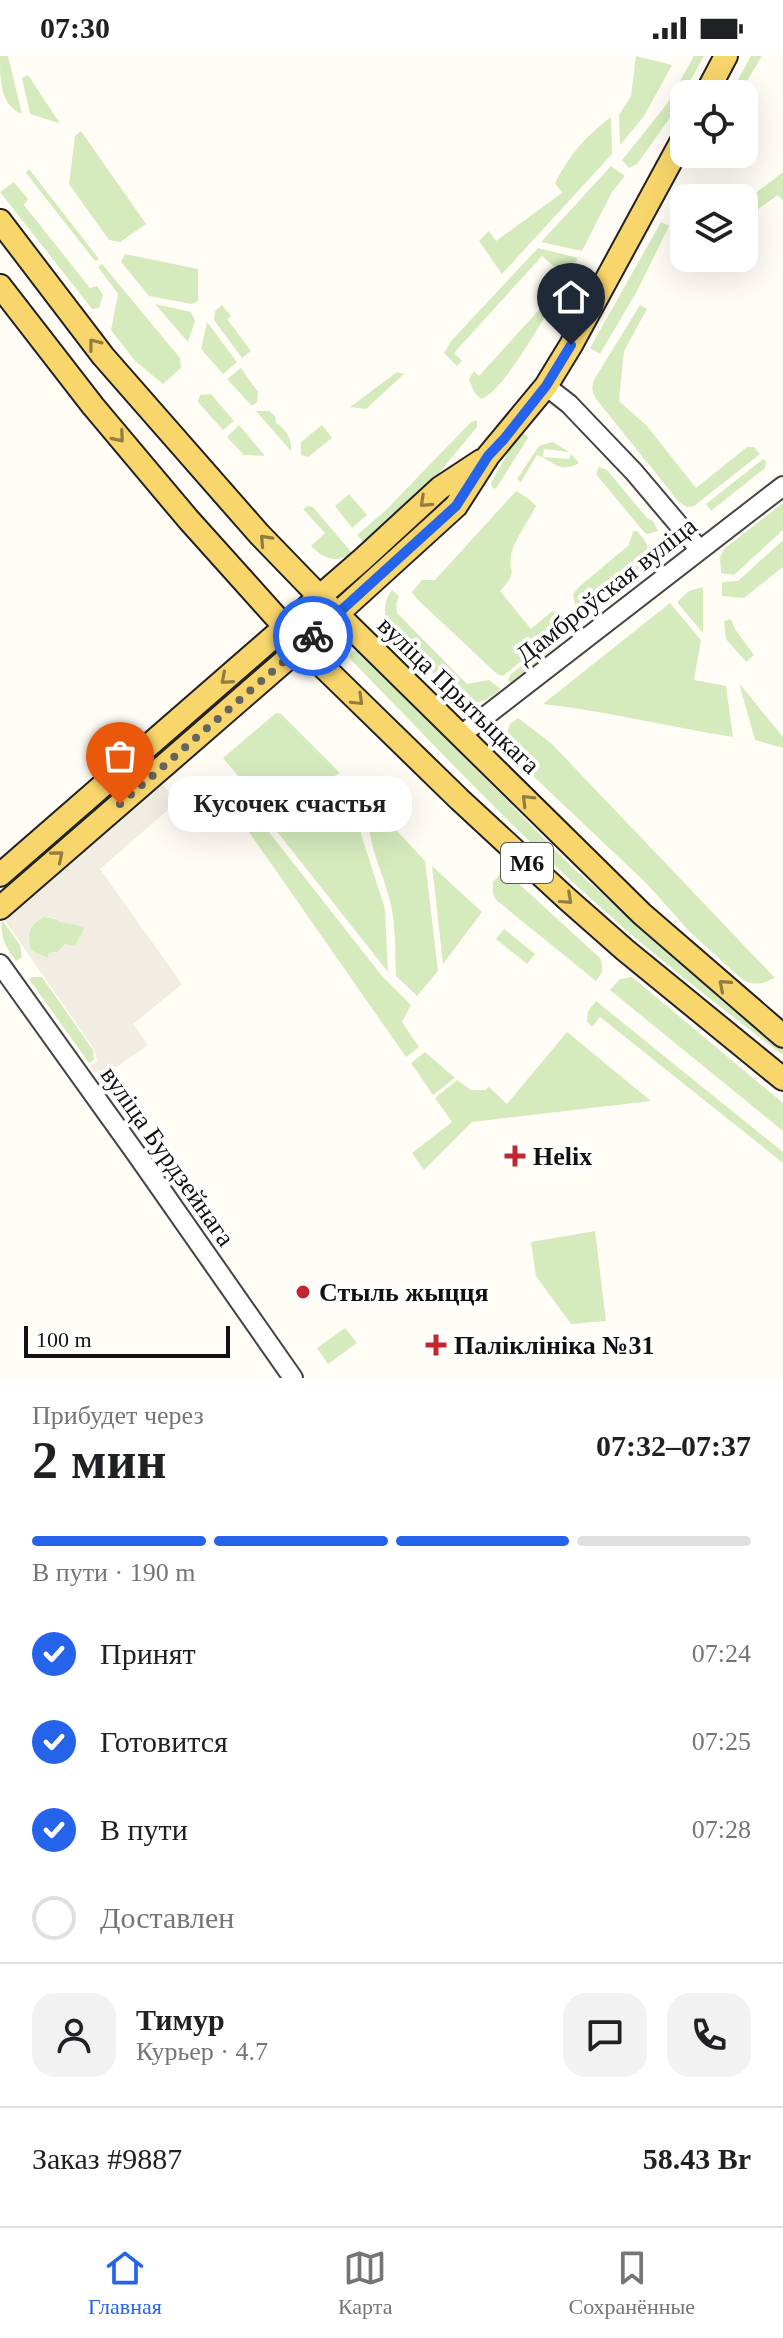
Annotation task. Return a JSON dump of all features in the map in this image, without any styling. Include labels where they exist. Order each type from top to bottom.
[{"type":"main road","points":[[713,80],[726,56]]},
{"type":"main road","points":[[0,908],[302,646],[456,506],[488,456],[546,386],[670,163]]},
{"type":"main road","name":"вуліца Прытыцкага","points":[[0,221],[103,356],[259,534],[337,615],[642,914],[783,1036]]},
{"type":"main road","name":"М6","points":[[0,286],[188,519],[302,646],[566,898],[783,1079]]},
{"type":"main road","points":[[0,875],[285,628],[440,488],[488,456]]},
{"type":"street","points":[[546,386],[569,404],[634,472],[700,550]]},
{"type":"street","name":"Дамброўская вуліца","points":[[461,735],[783,486]]},
{"type":"street","name":"вуліца Бурдзейнага","points":[[0,964],[293,1378]]},
{"type":"green space","points":[[0,56],[8,56],[22,114],[5,98]]},
{"type":"green space","points":[[636,56],[672,65],[644,116],[620,145],[619,115],[631,96]]},
{"type":"green space","points":[[694,56],[704,56],[691,80],[680,80]]},
{"type":"green space","points":[[751,56],[762,56],[747,80],[738,80]]},
{"type":"green space","points":[[28,75],[59,123],[30,114],[22,78]]},
{"type":"green space","points":[[670,99],[669,119],[637,164],[629,168],[622,160]]},
{"type":"green space","points":[[611,117],[612,154],[502,274],[479,241],[489,231],[496,241],[562,193],[555,183],[567,163],[586,139]]},
{"type":"green space","points":[[81,131],[146,224],[120,242],[109,240],[69,184],[75,136]]},
{"type":"green space","points":[[611,166],[625,176],[612,192],[582,251],[541,242]]},
{"type":"green space","points":[[29,169],[99,259],[95,261],[26,173]]},
{"type":"green space","points":[[783,172],[783,201],[778,195],[758,209],[758,191]]},
{"type":"green space","points":[[14,182],[28,199],[24,205],[90,288],[97,286],[103,295],[99,308],[92,309],[0,192]]},
{"type":"green space","points":[[661,222],[669,226],[637,291],[600,354],[590,348]]},
{"type":"green space","points":[[538,248],[578,258],[567,278],[542,256],[454,353],[462,361],[457,366],[444,353],[452,340]]},
{"type":"green space","points":[[125,254],[198,269],[198,301],[192,304],[149,296],[121,262]]},
{"type":"green space","points":[[102,264],[180,358],[181,368],[163,384],[135,361],[111,330],[118,294],[98,267]]},
{"type":"green space","points":[[556,291],[557,297],[511,369],[481,399],[474,392],[469,379],[474,371],[479,376]]},
{"type":"green space","points":[[155,304],[191,312],[195,321],[188,342]]},
{"type":"green space","points":[[222,305],[231,316],[227,319],[251,351],[242,358],[214,320],[215,311]]},
{"type":"green space","points":[[640,305],[647,309],[624,351],[619,401],[647,426],[696,488],[747,447],[754,447],[760,454],[694,506],[687,507],[679,502],[593,392],[595,378]]},
{"type":"green space","points":[[207,322],[237,362],[223,374],[201,349]]},
{"type":"green space","points":[[241,368],[258,392],[257,402],[252,406],[227,379]]},
{"type":"green space","points":[[397,372],[404,374],[366,409],[350,407]]},
{"type":"green space","points":[[211,394],[234,421],[223,430],[198,402],[200,395]]},
{"type":"green space","points":[[256,411],[269,411],[275,416],[276,423],[289,438],[291,451]]},
{"type":"green space","points":[[477,420],[477,427],[434,479],[363,542],[357,535],[385,511],[471,422]]},
{"type":"green space","points":[[239,425],[265,456],[244,455],[227,437]]},
{"type":"green space","points":[[322,425],[332,438],[308,457],[301,455],[301,442]]},
{"type":"green space","points":[[522,434],[528,438],[495,489],[491,483],[513,443]]},
{"type":"green space","points":[[553,442],[569,452],[544,449],[543,457],[569,459],[571,454],[579,463],[561,467],[537,455],[521,482],[517,479],[539,446]]},
{"type":"green space","points":[[763,459],[766,461],[765,468],[711,511],[706,504]]},
{"type":"green space","points":[[599,467],[607,470],[647,518],[653,521],[658,531],[647,534],[643,531],[596,474]]},
{"type":"green space","points":[[516,491],[536,506],[514,545],[511,574],[500,591],[531,629],[551,612],[557,611],[564,619],[565,626],[503,676],[497,674],[412,592],[422,580],[435,580]]},
{"type":"green space","points":[[349,494],[367,515],[352,528],[335,506]]},
{"type":"green space","points":[[783,503],[783,530],[734,575],[721,573],[720,557],[725,548]]},
{"type":"green space","points":[[313,507],[352,553],[335,559],[311,546],[325,533],[303,509]]},
{"type":"green space","points":[[633,531],[637,531],[647,544],[648,554],[640,568],[586,610],[575,605],[573,594],[629,545]]},
{"type":"green space","points":[[783,540],[783,567],[744,598],[722,596],[722,582],[738,581]]},
{"type":"green space","points":[[703,587],[703,633],[677,602],[689,591]]},
{"type":"green space","points":[[392,590],[399,596],[397,613],[467,684],[489,680],[501,689],[489,698],[476,702],[466,701],[449,688],[390,626],[385,611]]},
{"type":"green space","points":[[670,603],[701,640],[694,680],[726,686],[733,737],[543,704]]},
{"type":"green space","points":[[731,619],[754,655],[746,662],[726,639],[724,621]]},
{"type":"green space","points":[[556,639],[565,639],[511,684],[508,680],[511,674]]},
{"type":"green space","points":[[356,650],[368,658],[573,868],[728,1006],[783,1048],[783,1055],[650,950],[542,853],[354,663],[349,657]]},
{"type":"green space","points":[[739,683],[783,737],[783,748],[755,740]]},
{"type":"green space","points":[[276,713],[281,714],[340,773],[331,778],[239,777],[223,758]]},
{"type":"green space","points":[[518,718],[551,743],[775,978],[759,984],[743,980],[690,932],[647,884],[531,774],[511,752],[507,733],[510,724]]},
{"type":"green space","points":[[251,786],[348,788],[358,795],[361,834],[385,909],[388,972],[248,795],[247,789]]},
{"type":"green space","points":[[239,794],[382,976],[411,1005],[402,1022],[419,1047],[406,1057],[228,802]]},
{"type":"green space","points":[[370,802],[425,861],[438,971],[417,996],[396,976],[393,919],[371,840]]},
{"type":"green space","points":[[432,866],[482,912],[443,964]]},
{"type":"green space","points":[[504,870],[600,958],[602,970],[596,981],[496,900],[493,882]]},
{"type":"green space","points":[[43,917],[85,927],[75,947],[65,944],[58,952],[48,953],[48,959],[32,951],[30,931],[34,923]]},
{"type":"green space","points":[[2,920],[20,945],[22,957],[16,961],[4,942]]},
{"type":"green space","points":[[504,929],[535,954],[527,964],[496,939]]},
{"type":"green space","points":[[42,977],[93,1050],[94,1060],[89,1063],[29,979]]},
{"type":"green space","points":[[632,977],[783,1103],[783,1131],[610,990],[620,979]]},
{"type":"green space","points":[[596,1001],[783,1152],[783,1163],[600,1017],[592,1027],[587,1021],[588,1011]]},
{"type":"green space","points":[[567,1032],[651,1101],[472,1122],[424,1170],[412,1153],[452,1122],[435,1098],[457,1080],[471,1090],[489,1087],[507,1104]]},
{"type":"green space","points":[[425,1052],[455,1078],[433,1095],[411,1063]]},
{"type":"green space","points":[[595,1231],[606,1321],[571,1324],[536,1276],[531,1242]]},
{"type":"green space","points":[[345,1328],[357,1343],[328,1364],[317,1348]]},
{"type":"shaded area","points":[[161,782],[177,802],[100,869],[182,984],[133,1024],[148,1045],[99,1079],[90,1066],[97,1061],[94,1049],[4,919],[21,900]],"holes":[[[55,918],[85,927],[75,946],[65,944],[58,952],[48,953],[48,958],[32,951],[28,940],[30,929],[37,920]]]},
{"type":"way so far","points":[[120,804],[313,636]]},
{"type":"place","name":"Кусочек счастья","points":[[120,804]]},
{"type":"place","name":"Helix","points":[[515,1156]]},
{"type":"place","name":"Стыль жыцця","points":[[303,1292]]},
{"type":"place","name":"Паліклініка №31","points":[[436,1345]]},
{"type":"route","points":[[313,636],[456,506],[488,456],[546,386],[571,345]]}]
